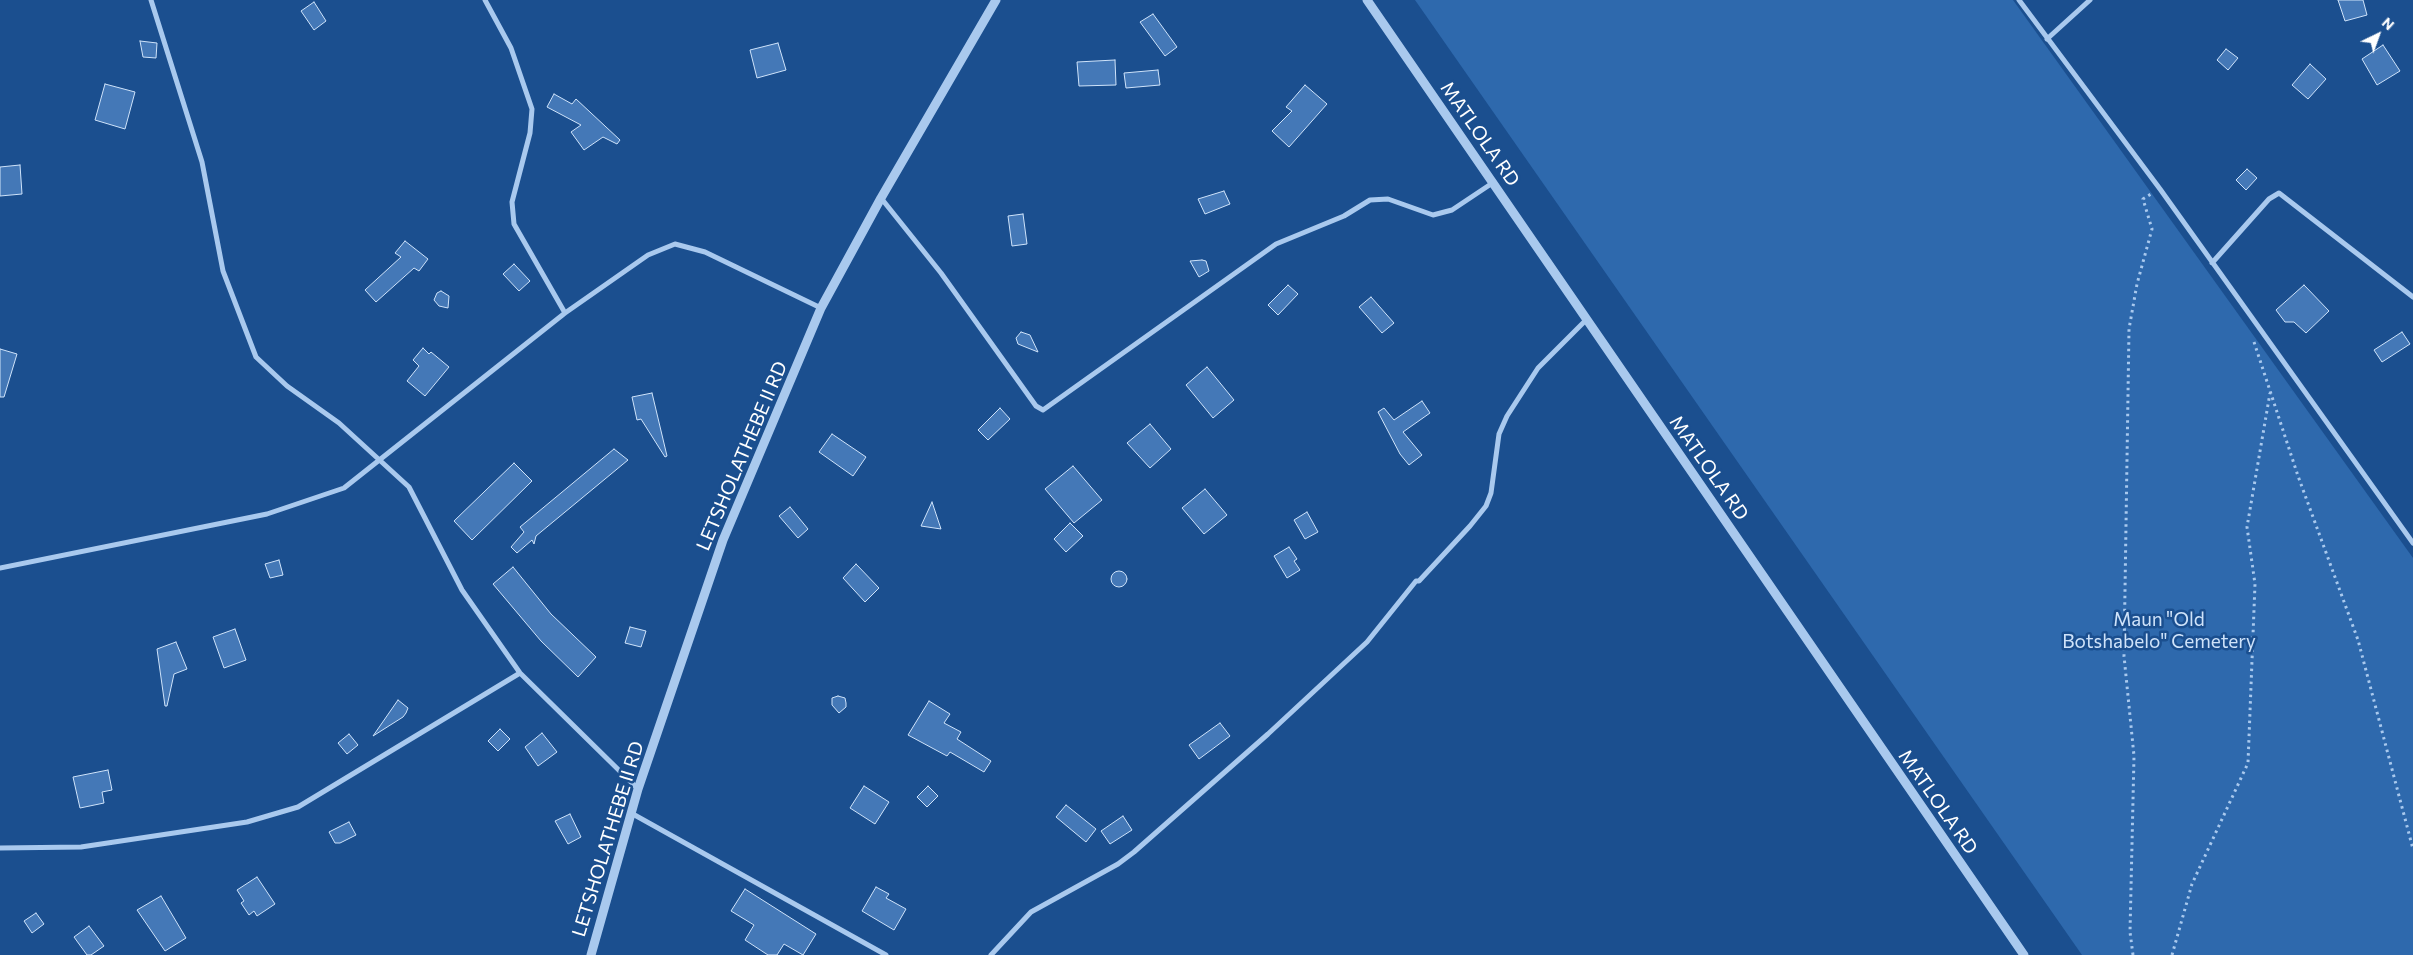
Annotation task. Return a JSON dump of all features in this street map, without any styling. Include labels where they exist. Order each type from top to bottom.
[{"type":"street","points":[[151,0],[202,162],[223,271],[256,357],[287,386],[339,423],[381,459],[409,487],[462,590],[520,673],[638,789]]},
{"type":"street","points":[[485,0],[511,48],[532,109],[530,133],[512,202],[514,224],[565,313]]},
{"type":"street","name":"LETSHOLATHEBE II RD","points":[[591,955],[638,789],[723,540],[821,308],[881,198],[996,0]]},
{"type":"street","name":"MATLOLA RD","points":[[1367,0],[2024,955]]},
{"type":"street","points":[[2019,0],[2160,189],[2413,543]]},
{"type":"street","points":[[2047,40],[2090,0]]},
{"type":"street","points":[[881,198],[941,273],[1036,406],[1042,410],[1276,244],[1344,216],[1370,200],[1388,199],[1434,215],[1452,210],[1494,182]]},
{"type":"street","points":[[2212,262],[2269,198],[2278,193],[2413,297]]},
{"type":"street","points":[[0,568],[267,514],[344,488],[565,313],[648,255],[676,244],[705,252],[821,308]]},
{"type":"street","points":[[991,955],[1031,912],[1118,864],[1134,852],[1268,734],[1367,642],[1416,581],[1419,581],[1486,506],[1491,493],[1500,434],[1508,416],[1538,368],[1587,319]]},
{"type":"street","points":[[0,848],[81,847],[238,824],[298,807],[520,673]]},
{"type":"street","points":[[631,813],[886,955]]},
{"type":"path","points":[[2133,955],[2130,932],[2134,756],[2124,656],[2129,329],[2137,284],[2152,229],[2144,199],[2160,189]]},
{"type":"path","points":[[2253,339],[2298,476],[2358,640],[2413,849]]},
{"type":"path","points":[[2172,955],[2192,884],[2248,763],[2255,584],[2247,527],[2270,393]]},
{"type":"green space","name":"Maun \"Old Botshabelo\" Cemetery","points":[[1415,0],[2013,0],[2413,558],[2413,955],[2082,955]]},
{"type":"building","points":[[2338,0],[2363,0],[2367,15],[2345,21]]},
{"type":"building","points":[[314,2],[326,21],[314,30],[301,11]]},
{"type":"building","points":[[1153,14],[1177,47],[1165,56],[1140,22]]},
{"type":"building","points":[[140,41],[157,43],[156,58],[143,57]]},
{"type":"building","points":[[778,43],[786,70],[757,78],[750,50]]},
{"type":"building","points":[[2383,45],[2400,71],[2377,85],[2362,59]]},
{"type":"building","points":[[2226,49],[2238,58],[2228,70],[2217,60]]},
{"type":"building","points":[[1115,60],[1116,85],[1079,86],[1077,62]]},
{"type":"building","points":[[2310,64],[2326,79],[2308,99],[2292,85]]},
{"type":"building","points":[[1158,70],[1160,85],[1126,88],[1124,73]]},
{"type":"building","points":[[105,84],[135,92],[125,129],[95,120]]},
{"type":"building","points":[[1305,85],[1327,104],[1289,147],[1272,131],[1292,111],[1286,107]]},
{"type":"building","points":[[554,94],[572,104],[576,99],[620,140],[617,144],[603,137],[584,150],[571,132],[581,125],[547,107]]},
{"type":"building","points":[[20,165],[22,194],[0,196],[0,167]]},
{"type":"building","points":[[2247,169],[2257,178],[2246,190],[2236,180]]},
{"type":"building","points":[[1224,191],[1230,204],[1205,214],[1198,199]]},
{"type":"building","points":[[1023,214],[1027,244],[1012,246],[1008,216]]},
{"type":"building","points":[[405,241],[428,259],[419,271],[414,268],[376,302],[365,290],[401,257],[395,253]]},
{"type":"building","points":[[1190,261],[1206,261],[1209,271],[1199,277]]},
{"type":"building","points":[[514,264],[530,281],[519,291],[503,274]]},
{"type":"building","points":[[1288,285],[1298,294],[1278,315],[1268,305]]},
{"type":"building","points":[[2304,285],[2329,311],[2306,333],[2294,322],[2285,322],[2276,310]]},
{"type":"building","points":[[441,291],[449,296],[448,308],[439,306],[434,300],[437,293]]},
{"type":"building","points":[[1371,297],[1394,323],[1382,333],[1359,307]]},
{"type":"building","points":[[1021,332],[1030,335],[1038,352],[1018,344],[1016,338]]},
{"type":"building","points":[[2402,332],[2410,344],[2382,362],[2374,350]]},
{"type":"building","points":[[423,348],[449,367],[425,396],[407,381],[419,366],[413,360]]},
{"type":"building","points":[[0,349],[17,354],[4,397],[0,397]]},
{"type":"building","points":[[1207,367],[1234,400],[1213,418],[1186,385]]},
{"type":"building","points":[[652,393],[667,456],[665,457],[641,419],[637,420],[632,397]]},
{"type":"building","points":[[1422,401],[1430,413],[1403,432],[1422,455],[1409,465],[1400,454],[1378,412],[1384,408],[1394,420]]},
{"type":"building","points":[[1000,408],[1010,419],[988,440],[978,430]]},
{"type":"building","points":[[1150,424],[1171,449],[1150,468],[1127,443]]},
{"type":"building","points":[[832,434],[866,457],[853,476],[819,452]]},
{"type":"building","points":[[614,449],[628,460],[536,536],[534,544],[532,540],[517,553],[511,547],[524,532],[520,527]]},
{"type":"building","points":[[514,463],[532,481],[472,540],[454,521]]},
{"type":"building","points":[[1073,466],[1102,500],[1074,523],[1045,489]]},
{"type":"building","points":[[1205,489],[1227,515],[1204,534],[1182,508]]},
{"type":"building","points":[[932,502],[941,529],[921,526]]},
{"type":"building","points":[[790,507],[808,529],[798,538],[779,516]]},
{"type":"building","points":[[1307,512],[1318,532],[1305,539],[1294,520]]},
{"type":"building","points":[[1070,523],[1083,536],[1066,552],[1054,539]]},
{"type":"building","points":[[1289,547],[1297,559],[1294,561],[1300,570],[1287,578],[1274,556]]},
{"type":"building","points":[[279,560],[283,575],[270,578],[265,564]]},
{"type":"building","points":[[856,564],[879,588],[865,602],[843,578]]},
{"type":"building","points":[[513,567],[551,614],[596,657],[578,677],[541,641],[493,584]]},
{"type":"building","points":[[1119,571],[1127,579],[1119,587],[1111,579]]},
{"type":"building","points":[[630,627],[646,631],[641,647],[625,643]]},
{"type":"building","points":[[235,629],[246,660],[224,668],[213,637]]},
{"type":"building","points":[[176,642],[187,669],[174,674],[167,706],[165,706],[157,649]]},
{"type":"building","points":[[838,696],[845,698],[846,703],[846,707],[839,713],[832,705],[832,698]]},
{"type":"building","points":[[398,700],[408,708],[406,713],[403,717],[373,736]]},
{"type":"building","points":[[929,701],[950,714],[944,723],[961,732],[957,739],[991,761],[984,772],[950,752],[947,756],[908,735]]},
{"type":"building","points":[[1220,723],[1230,736],[1199,759],[1189,745]]},
{"type":"building","points":[[500,729],[510,739],[498,751],[488,741]]},
{"type":"building","points":[[542,733],[557,752],[538,766],[525,747]]},
{"type":"building","points":[[349,734],[358,745],[347,754],[338,743]]},
{"type":"building","points":[[108,770],[112,790],[102,792],[104,803],[80,808],[73,777]]},
{"type":"building","points":[[864,786],[889,802],[875,824],[850,808]]},
{"type":"building","points":[[928,786],[938,796],[927,807],[917,797]]},
{"type":"building","points":[[1066,805],[1096,829],[1086,842],[1056,817]]},
{"type":"building","points":[[570,814],[581,837],[568,844],[555,821]]},
{"type":"building","points":[[1123,816],[1132,830],[1110,844],[1101,831]]},
{"type":"building","points":[[349,822],[356,835],[340,843],[335,843],[329,832]]},
{"type":"building","points":[[257,877],[275,904],[257,916],[254,911],[249,915],[241,903],[244,901],[237,890]]},
{"type":"building","points":[[876,887],[889,894],[886,898],[906,909],[894,930],[862,911]]},
{"type":"building","points":[[745,889],[816,934],[803,955],[784,944],[777,955],[768,955],[745,940],[754,925],[731,911]]},
{"type":"building","points":[[161,896],[186,938],[165,951],[137,910]]},
{"type":"building","points":[[36,913],[44,924],[32,933],[24,921]]},
{"type":"building","points":[[89,926],[104,946],[91,955],[87,955],[74,937]]}]
